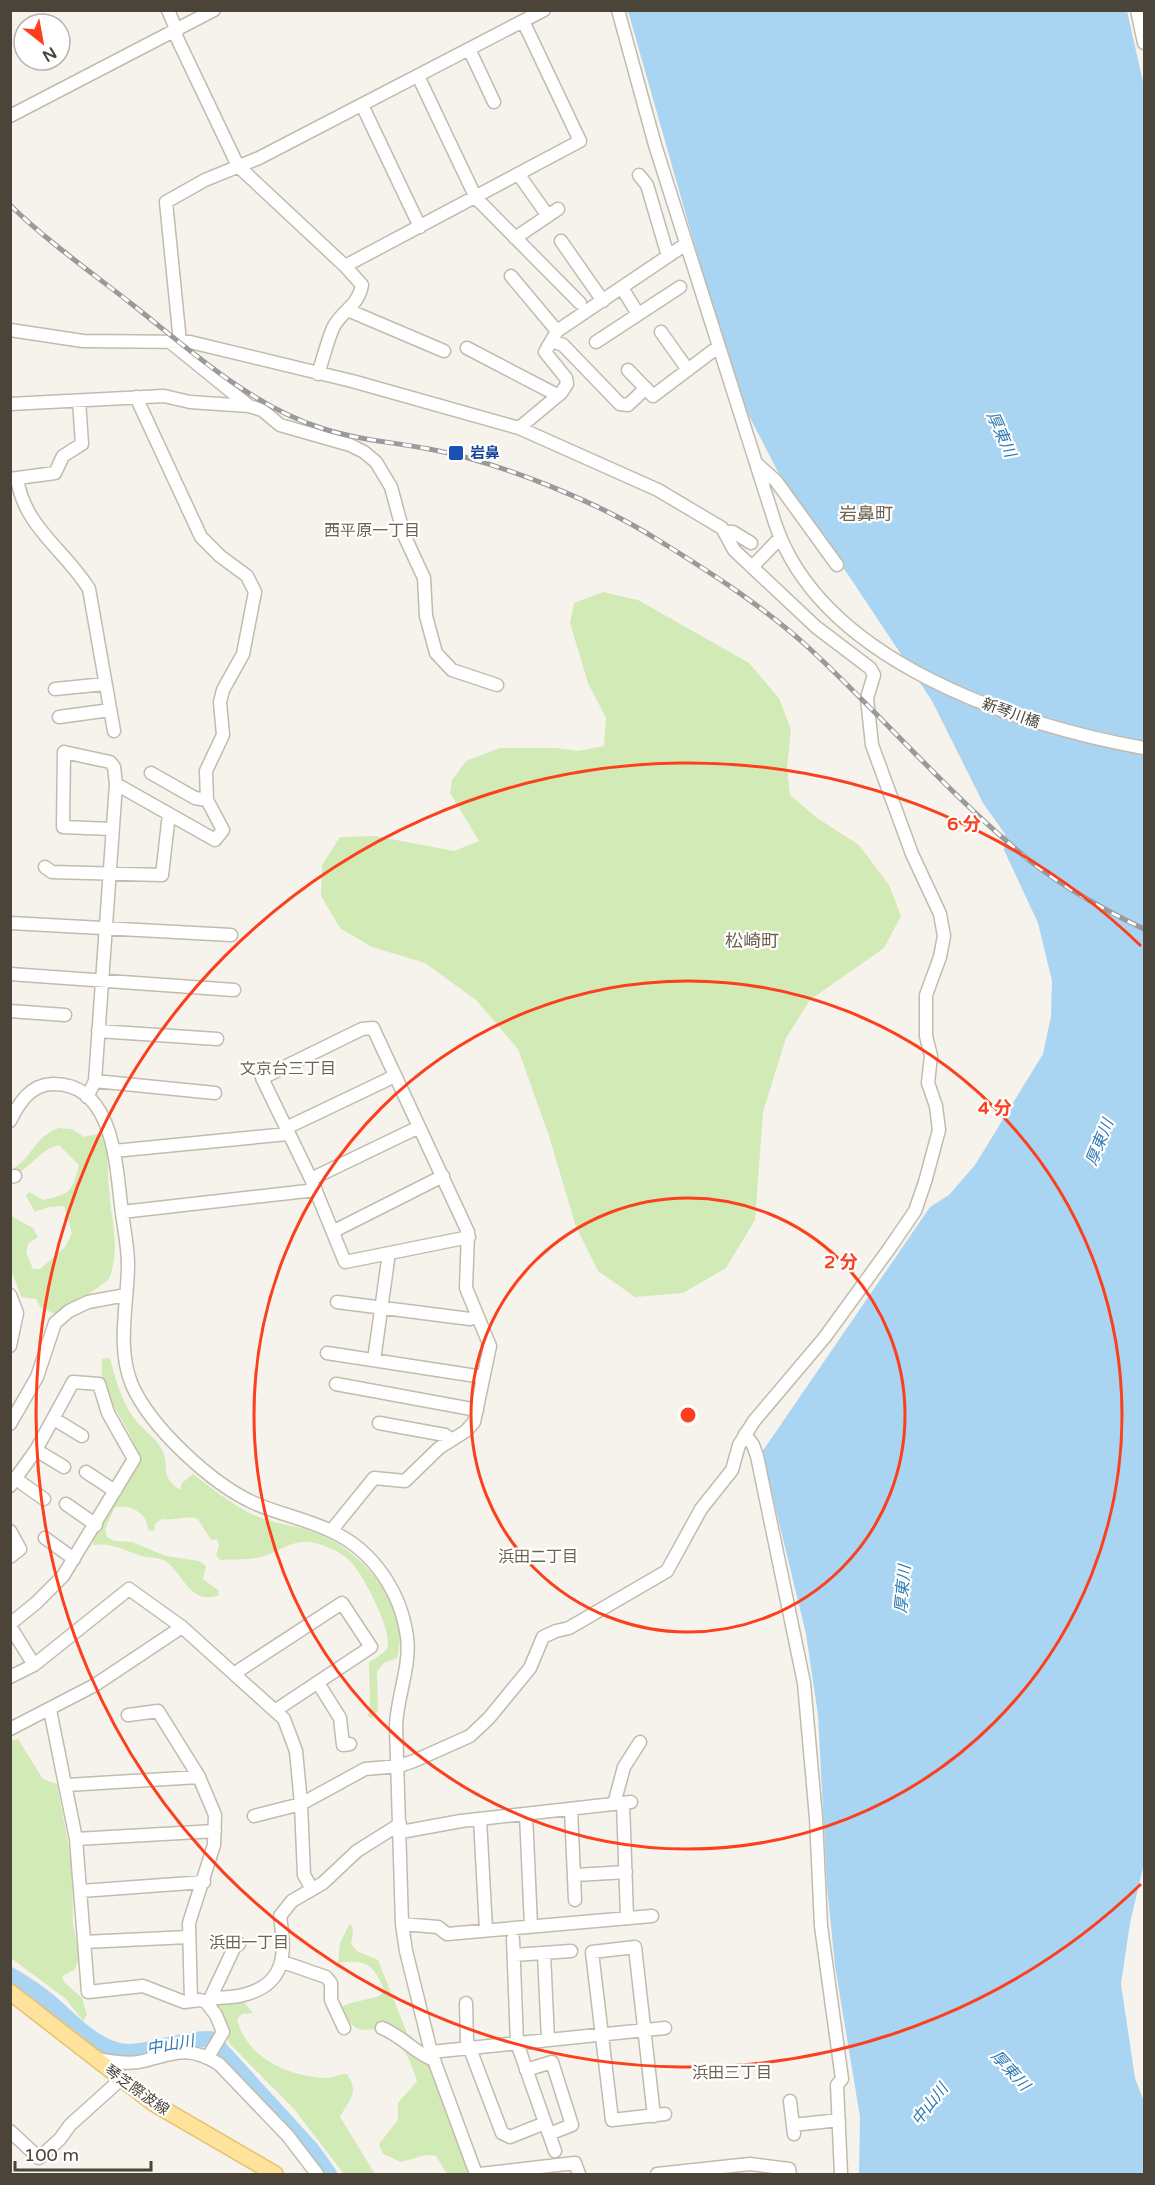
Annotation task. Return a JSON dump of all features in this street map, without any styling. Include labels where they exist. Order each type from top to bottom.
[{"type":"main road","name":"琴芝際波線","points":[[10,1992],[43,2015],[120,2080],[153,2103],[269,2173]]},
{"type":"street","points":[[168,10],[176,29],[176,36],[238,166],[345,266],[362,285],[360,294],[350,311],[334,326],[318,374]]},
{"type":"street","points":[[10,116],[214,10]]},
{"type":"street","points":[[249,406],[175,342],[166,202],[186,189],[259,158],[544,10]]},
{"type":"street","name":"新琴川橋","points":[[618,10],[686,244],[744,429],[780,538],[805,582],[832,613],[887,653],[925,676],[975,700],[1040,724],[1093,739],[1144,748]]},
{"type":"street","points":[[1137,10],[1144,43]]},
{"type":"street","points":[[345,266],[580,141],[523,21]]},
{"type":"street","points":[[469,49],[494,102]]},
{"type":"street","points":[[418,76],[476,198],[580,303]]},
{"type":"street","points":[[362,105],[420,227]]},
{"type":"street","points":[[515,238],[553,212],[519,175]]},
{"type":"street","points":[[639,176],[647,185],[668,256]]},
{"type":"street","points":[[561,242],[603,301]]},
{"type":"street","points":[[519,428],[567,384],[566,378],[545,352],[554,336],[686,244]]},
{"type":"street","points":[[512,276],[554,336],[620,404],[628,405],[646,388]]},
{"type":"street","points":[[596,342],[680,287]]},
{"type":"street","points":[[622,288],[639,314]]},
{"type":"street","points":[[350,311],[444,351]]},
{"type":"street","points":[[10,330],[83,342],[129,344],[175,342],[318,374],[519,428],[658,490],[709,519],[724,532],[734,550],[816,627],[870,668],[874,675],[867,698],[872,745],[912,854],[943,925],[943,946],[926,995],[925,1013],[931,1056],[928,1083],[936,1106],[939,1130],[915,1211],[839,1318],[745,1434],[728,1476],[701,1509],[676,1558],[659,1577],[569,1628],[543,1637],[530,1668],[489,1718],[470,1736],[399,1766],[365,1769],[302,1804],[254,1816]]},
{"type":"street","points":[[661,332],[688,370]]},
{"type":"street","points":[[628,370],[652,396],[718,347]]},
{"type":"street","points":[[467,348],[557,395]]},
{"type":"street","points":[[10,404],[164,396],[190,402],[249,406],[262,410],[280,425],[351,445],[376,462],[391,487],[404,535],[424,578],[426,616],[436,653],[452,670],[497,685]]},
{"type":"street","points":[[116,784],[215,840],[223,830],[207,800],[206,771],[224,735],[220,702],[223,690],[243,654],[255,592],[247,576],[214,551],[201,537],[136,397]]},
{"type":"street","points":[[79,401],[82,444],[63,456],[55,473],[14,478],[20,498],[33,520],[89,589],[114,731]]},
{"type":"street","points":[[757,464],[776,481],[837,565]]},
{"type":"street","points":[[724,532],[733,532],[751,543]]},
{"type":"street","points":[[752,567],[780,538]]},
{"type":"street","points":[[55,689],[105,684]]},
{"type":"street","points":[[59,717],[110,710]]},
{"type":"street","points":[[87,1097],[95,1081],[111,829],[116,784],[114,767],[110,762],[64,752],[63,827],[111,829]]},
{"type":"street","points":[[151,773],[195,798],[207,800]]},
{"type":"street","points":[[45,867],[52,872],[162,875],[169,814]]},
{"type":"street","points":[[10,923],[231,935]]},
{"type":"street","points":[[10,974],[234,990]]},
{"type":"street","points":[[10,1011],[65,1015]]},
{"type":"street","points":[[331,1531],[374,1478],[405,1482],[417,1467],[474,1422],[490,1346],[466,1288],[469,1237],[443,1176],[373,1028],[362,1029],[262,1078],[314,1185],[345,1262],[469,1237]]},
{"type":"street","points":[[98,1031],[217,1040]]},
{"type":"street","points":[[114,1150],[287,1131],[395,1076]]},
{"type":"street","points":[[95,1081],[215,1093]]},
{"type":"street","points":[[10,1121],[26,1096],[52,1084],[71,1087],[87,1097],[107,1121],[114,1150],[128,1261],[124,1329],[127,1366],[131,1383],[153,1421],[227,1488],[256,1503],[331,1531],[353,1544],[379,1569],[393,1590],[403,1616],[408,1652],[396,1714],[402,1924],[432,2056],[478,2175],[575,2163],[579,2175]]},
{"type":"street","points":[[122,1212],[314,1185],[419,1127]]},
{"type":"street","points":[[333,1231],[443,1176]]},
{"type":"street","points":[[374,1360],[388,1260],[386,1254]]},
{"type":"street","points":[[10,1295],[17,1313],[11,1345]]},
{"type":"street","points":[[10,1424],[37,1377],[55,1323],[69,1311],[88,1302],[126,1295]]},
{"type":"street","points":[[337,1302],[470,1319],[477,1316]]},
{"type":"street","points":[[327,1353],[483,1377]]},
{"type":"street","points":[[34,1665],[10,1625],[36,1604],[63,1576],[134,1459],[108,1413],[99,1384],[73,1382],[36,1450],[13,1483],[44,1499]]},
{"type":"street","points":[[336,1384],[477,1410]]},
{"type":"street","points":[[54,1419],[82,1436]]},
{"type":"street","points":[[378,1423],[445,1435],[452,1440]]},
{"type":"street","points":[[745,1434],[757,1456],[804,1683],[816,1818],[822,1936],[842,2079],[837,2085],[841,2175]]},
{"type":"street","points":[[36,1450],[64,1467]]},
{"type":"street","points":[[86,1472],[115,1491]]},
{"type":"street","points":[[66,1504],[96,1525]]},
{"type":"street","points":[[10,1531],[20,1549],[10,1557]]},
{"type":"street","points":[[45,1538],[74,1559]]},
{"type":"street","points":[[10,1677],[34,1665],[129,1589],[182,1627],[236,1673],[284,1719],[293,1740],[302,1804],[304,1875],[312,1890]]},
{"type":"street","points":[[236,1673],[342,1603],[371,1647],[276,1710]]},
{"type":"street","points":[[10,1729],[50,1710],[105,1679],[182,1627]]},
{"type":"street","points":[[318,1683],[340,1718],[343,1745],[350,1744]]},
{"type":"street","points":[[50,1710],[76,1839],[88,1992],[143,1986],[184,2002],[208,2001],[246,1994],[268,1981],[283,1962],[280,1916],[288,1904],[312,1890],[357,1851],[400,1828],[623,1803]]},
{"type":"street","points":[[128,1714],[158,1711],[199,1777],[215,1815],[215,1830],[204,1882],[189,1923],[191,2001]]},
{"type":"street","points":[[627,1917],[624,1767],[640,1742]]},
{"type":"street","points":[[66,1785],[199,1777]]},
{"type":"street","points":[[572,1809],[576,1875],[575,1900]]},
{"type":"street","points":[[526,1814],[531,1926]]},
{"type":"street","points":[[480,1819],[486,1930]]},
{"type":"street","points":[[76,1839],[215,1830]]},
{"type":"street","points":[[576,1875],[626,1872]]},
{"type":"street","points":[[81,1891],[204,1882]]},
{"type":"street","points":[[402,1924],[438,1927],[447,1934],[652,1916]]},
{"type":"street","points":[[84,1942],[188,1937]]},
{"type":"street","points":[[513,1939],[517,2043],[555,2151]]},
{"type":"street","points":[[208,2001],[234,1948],[239,1944]]},
{"type":"street","points":[[635,1947],[644,2030],[660,2115],[612,2120],[601,2034],[592,1952],[635,1947]]},
{"type":"street","points":[[514,1955],[571,1951]]},
{"type":"street","points":[[544,1953],[548,2040]]},
{"type":"street","points":[[283,1962],[326,1977],[331,1983],[331,2000],[344,2028]]},
{"type":"street","points":[[208,2001],[223,2032],[213,2049]]},
{"type":"street","points":[[466,2004],[467,2042],[502,2133],[510,2138],[547,2128],[572,2125],[552,2062],[526,2070]]},
{"type":"street","points":[[382,2028],[396,2034],[423,2056],[471,2048],[665,2028]]},
{"type":"street","points":[[92,2058],[130,2062],[185,2050],[213,2049]]},
{"type":"street","points":[[213,2049],[219,2064],[288,2136],[317,2175]]},
{"type":"street","points":[[10,2131],[39,2158],[60,2139],[69,2125],[120,2080]]},
{"type":"street","points":[[790,2101],[793,2129],[839,2120]]},
{"type":"street","points":[[657,2175],[750,2164],[789,2169],[790,2175]]},
{"type":"green space","points":[[603,592],[638,600],[749,663],[779,698],[791,730],[787,768],[790,795],[817,818],[859,845],[889,885],[901,916],[884,948],[810,1000],[786,1038],[763,1112],[755,1220],[726,1268],[683,1293],[635,1297],[598,1271],[576,1227],[549,1136],[518,1049],[476,1000],[425,963],[372,947],[340,928],[321,896],[322,865],[340,837],[375,836],[454,851],[479,841],[450,793],[452,780],[466,761],[500,748],[555,748],[579,751],[604,746],[606,718],[588,683],[570,623],[574,603]]},
{"type":"green space","points":[[59,1128],[72,1129],[84,1137],[101,1133],[107,1154],[115,1246],[113,1268],[109,1279],[88,1295],[55,1314],[40,1307],[36,1299],[21,1297],[11,1269],[11,1216],[33,1228],[38,1237],[28,1244],[26,1252],[33,1269],[40,1269],[65,1247],[72,1233],[64,1206],[49,1207],[35,1212],[26,1196],[29,1192],[43,1200],[65,1193],[72,1187],[79,1165],[59,1145],[45,1152],[18,1173],[11,1175],[11,1170],[25,1159],[43,1137]]},
{"type":"green space","points":[[110,1358],[118,1387],[127,1407],[134,1419],[162,1450],[167,1475],[173,1485],[180,1490],[182,1483],[193,1474],[230,1502],[254,1515],[308,1530],[333,1541],[350,1552],[379,1582],[390,1600],[397,1619],[400,1639],[397,1658],[384,1663],[377,1671],[378,1711],[371,1718],[367,1716],[370,1710],[369,1662],[386,1650],[388,1640],[382,1617],[369,1589],[355,1567],[342,1554],[319,1544],[302,1542],[262,1557],[220,1560],[216,1555],[219,1545],[217,1539],[211,1540],[198,1519],[162,1519],[155,1524],[154,1531],[148,1530],[142,1514],[132,1508],[115,1507],[105,1529],[107,1537],[115,1541],[132,1542],[166,1556],[199,1561],[206,1566],[203,1579],[218,1590],[219,1595],[209,1597],[194,1592],[165,1561],[112,1546],[93,1545],[93,1536],[137,1464],[134,1443],[110,1400],[102,1378],[102,1359]]},
{"type":"green space","points":[[18,1739],[43,1779],[57,1784],[72,1865],[73,1925],[80,1958],[74,1970],[62,1976],[64,1982],[82,1998],[87,2015],[83,2021],[66,1999],[11,1958],[10,1741]]},
{"type":"green space","points":[[350,1923],[353,1930],[351,1944],[357,1951],[378,1960],[407,2033],[423,2048],[422,2059],[433,2069],[471,2174],[447,2174],[436,2156],[425,2155],[401,2162],[383,2154],[379,2144],[398,2120],[398,2103],[417,2081],[407,2056],[396,2040],[383,2031],[364,2030],[353,2026],[342,2007],[381,1995],[384,1989],[376,1974],[367,1965],[355,1962],[338,1963],[340,1943]]},
{"type":"green space","points":[[242,2000],[253,2013],[242,2014],[237,2019],[242,2032],[249,2044],[270,2062],[296,2073],[311,2076],[328,2078],[347,2074],[353,2091],[340,2117],[375,2174],[344,2174],[294,2109],[229,2043],[217,2006],[225,2001]]},
{"type":"water","name":"厚東川","points":[[628,11],[1127,11],[1144,86],[1144,1863],[1130,1923],[1121,1984],[1135,2078],[1144,2102],[1144,2174],[859,2174],[860,2117],[835,1966],[827,1886],[818,1715],[806,1634],[762,1452],[930,1207],[949,1195],[975,1165],[1043,1054],[1051,1016],[1052,981],[1038,923],[1004,850],[1005,834],[983,803],[932,701],[849,576],[789,493],[748,414],[721,338]]},
{"type":"waterway","name":"中山川","points":[[10,1975],[41,1995],[93,2039],[116,2050],[139,2051],[190,2040],[211,2039],[311,2149],[329,2174]]},
{"type":"railway","points":[[10,205],[24,219],[199,358],[270,406],[334,432],[457,455],[517,473],[578,498],[658,540],[755,604],[792,633],[860,697],[959,797],[1026,858],[1075,892],[1144,929]]},
{"type":"place","name":"岩鼻","points":[[456,453]]},
{"type":"district","name":"岩鼻町","points":[[866,514]]},
{"type":"district","name":"西平原一丁目","points":[[372,530]]},
{"type":"district","name":"松崎町","points":[[752,941]]},
{"type":"district","name":"文京台三丁目","points":[[288,1068]]},
{"type":"district","name":"浜田二丁目","points":[[538,1556]]},
{"type":"district","name":"浜田一丁目","points":[[249,1942]]},
{"type":"district","name":"浜田三丁目","points":[[732,2072]]}]
